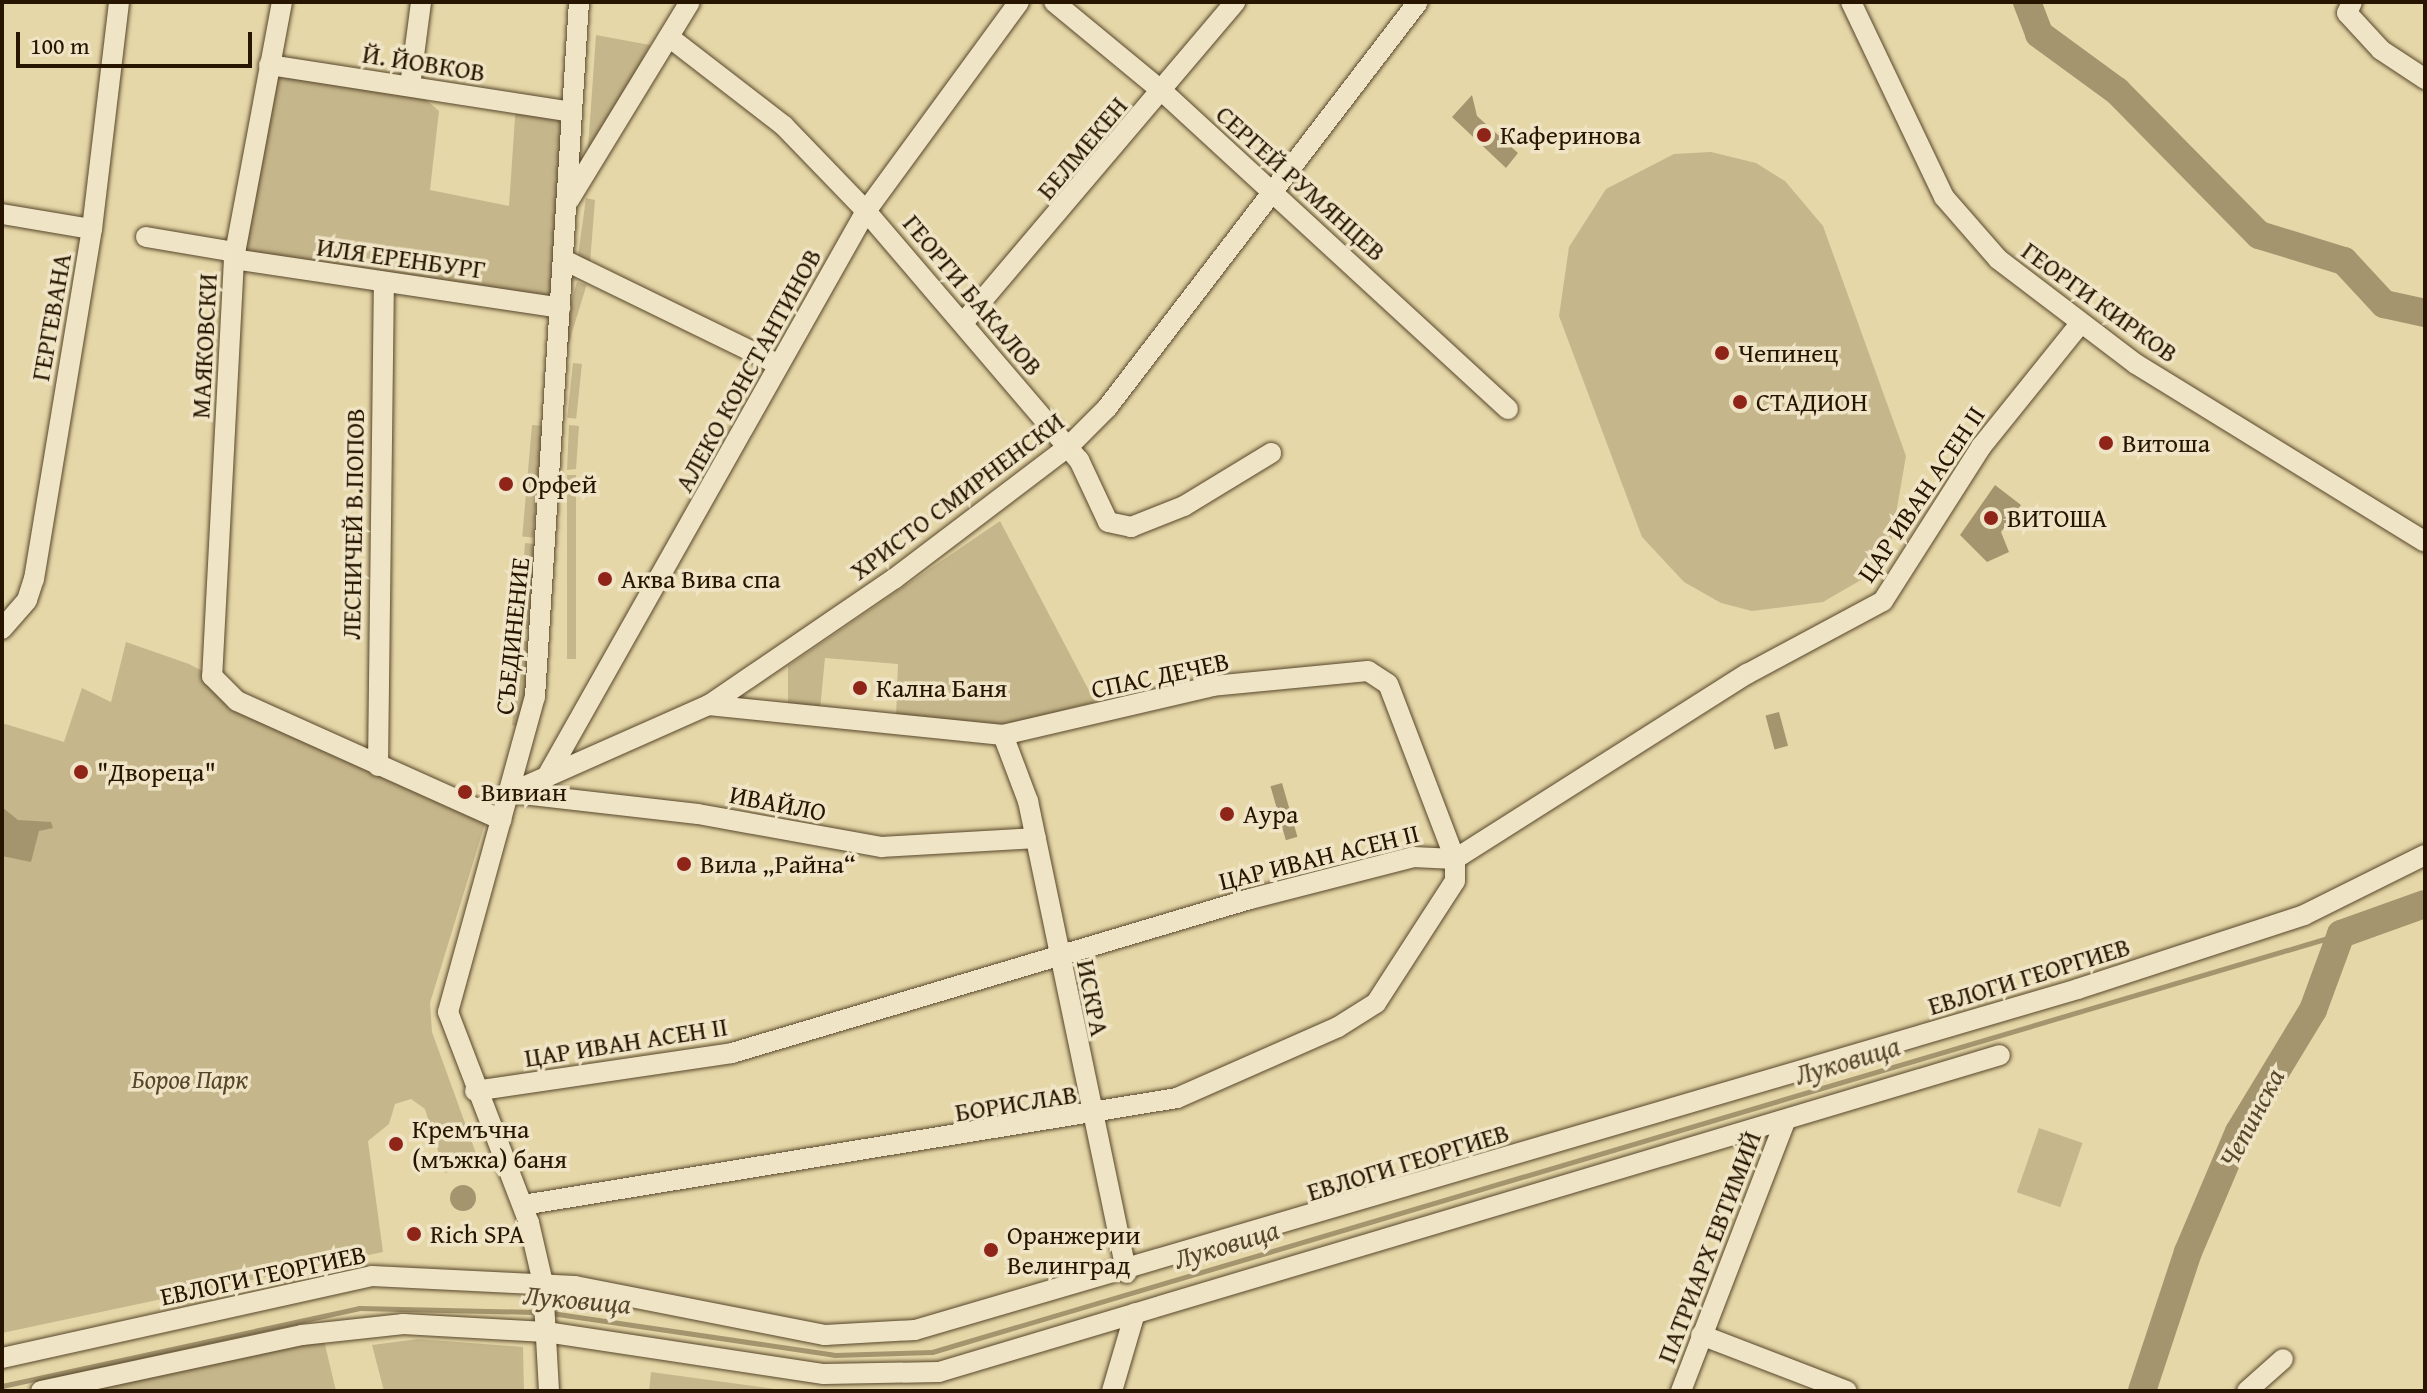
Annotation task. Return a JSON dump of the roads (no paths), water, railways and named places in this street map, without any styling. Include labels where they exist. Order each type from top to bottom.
[{"type":"street","name":"ГЕРГЕВАНА","points":[[2,629],[27,600],[34,579],[92,229],[119,2]]},
{"type":"street","name":"МАЯКОВСКИ","points":[[282,2],[234,256],[212,676],[223,693],[378,766]]},
{"type":"street","points":[[410,86],[421,2]]},
{"type":"street","name":"СЪЕДИНЕНИЕ","points":[[549,1391],[543,1283],[523,1205],[475,1091],[448,1012],[449,991],[510,793],[537,684],[579,2]]},
{"type":"street","points":[[567,203],[690,2]]},
{"type":"street","name":"АЛЕКО КОНСТАНТИНОВ","points":[[546,778],[866,211],[1019,2]]},
{"type":"street","name":"СЕРГЕЙ РУМЯНЦЕВ","points":[[1054,2],[1162,91],[1269,193],[1508,409]]},
{"type":"street","name":"БЕЛМЕКЕН","points":[[963,323],[1235,2]]},
{"type":"street","name":"ХРИСТО СМИРНЕНСКИ","points":[[510,793],[709,705],[894,579],[1068,447],[1107,408],[1418,2]]},
{"type":"street","name":"ГЕОРГИ КИРКОВ","points":[[1851,2],[1944,197],[1998,259],[2079,325],[2425,542]]},
{"type":"street","points":[[2350,8],[2400,67],[2425,79]]},
{"type":"street","name":"ГЕОРГИ БАКАЛОВ","points":[[669,37],[784,126],[866,211],[1068,447],[1102,514],[1117,527],[1184,506],[1271,453]]},
{"type":"street","name":"Й. ЙОВКОВ","points":[[269,65],[571,112]]},
{"type":"street","points":[[2,214],[92,229]]},
{"type":"street","name":"ИЛЯ ЕРЕНБУРГ","points":[[146,237],[384,283],[560,308]]},
{"type":"street","points":[[564,260],[779,365]]},
{"type":"street","name":"ЛЕСНИЧЕЙ В.ПОПОВ","points":[[378,766],[384,283]]},
{"type":"street","name":"ЦАР ИВАН АСЕН II","points":[[475,1091],[697,1061],[1413,857],[1455,859],[1747,674],[1883,601],[1981,447],[2079,325]]},
{"type":"street","name":"СПАС ДЕЧЕВ","points":[[709,705],[1003,735],[1213,686],[1368,671],[1388,684],[1455,859]]},
{"type":"street","name":"ИСКРА","points":[[1003,735],[1036,838],[1090,1118],[1127,1273]]},
{"type":"street","points":[[378,766],[502,820]]},
{"type":"street","name":"ИВАЙЛО","points":[[510,793],[698,814],[882,847],[1036,838]]},
{"type":"street","name":"ЕВЛОГИ ГЕОРГИЕВ","points":[[2,1358],[372,1276],[543,1283],[781,1328],[867,1335],[915,1330],[1127,1273],[2229,941],[2304,915],[2425,855]]},
{"type":"street","name":"БОРИСЛАВ","points":[[523,1205],[1090,1118],[1177,1098],[1338,1027],[1376,1003],[1402,973],[1446,903],[1455,859]]},
{"type":"street","points":[[41,1391],[354,1327],[546,1332],[880,1379],[939,1372],[1785,1122],[2000,1055]]},
{"type":"street","name":"ПАТРИАРХ ЕВТИМИЙ","points":[[1681,1391],[1785,1122]]},
{"type":"street","points":[[1112,1391],[1135,1313]]},
{"type":"street","points":[[1701,1335],[1808,1384],[1847,1391]]},
{"type":"street","points":[[2247,1391],[2283,1359]]},
{"type":"waterway","points":[[2027,2],[2039,34],[2117,91],[2259,235],[2344,261],[2384,304],[2425,313]]},
{"type":"waterway","name":"Чепинска","points":[[2142,1391],[2188,1252],[2239,1132],[2313,1010],[2341,934],[2425,904]]},
{"type":"waterway","name":"Луковица","points":[[551,1313],[834,1355],[932,1352],[2341,934]]},
{"type":"waterway","name":"Луковица","points":[[2,1386],[359,1308],[541,1312]]},
{"type":"place","name":"Каферинова","points":[[1484,135]]},
{"type":"place","name":"Чепинец","points":[[1722,353]]},
{"type":"place","name":"СТАДИОН","points":[[1740,402]]},
{"type":"place","name":"Витоша","points":[[2106,443]]},
{"type":"place","name":"Орфей","points":[[506,484]]},
{"type":"place","name":"ВИТОША","points":[[1991,518]]},
{"type":"place","name":"Аква Вива спа","points":[[605,579]]},
{"type":"place","name":"Кална Баня","points":[[860,688]]},
{"type":"place","name":"\"Двореца\"","points":[[81,772]]},
{"type":"place","name":"Вивиан","points":[[465,792]]},
{"type":"place","name":"Аура","points":[[1227,814]]},
{"type":"place","name":"Вила „Райна“","points":[[684,864]]},
{"type":"place","name":"Кремъчна (мъжка) баня","points":[[396,1144]]},
{"type":"place","name":"Rich SPA","points":[[414,1234]]},
{"type":"place","name":"Оранжерии Велинград","points":[[991,1250]]},
{"type":"park label","name":"Боров Парк","points":[[190,1079]]}]
